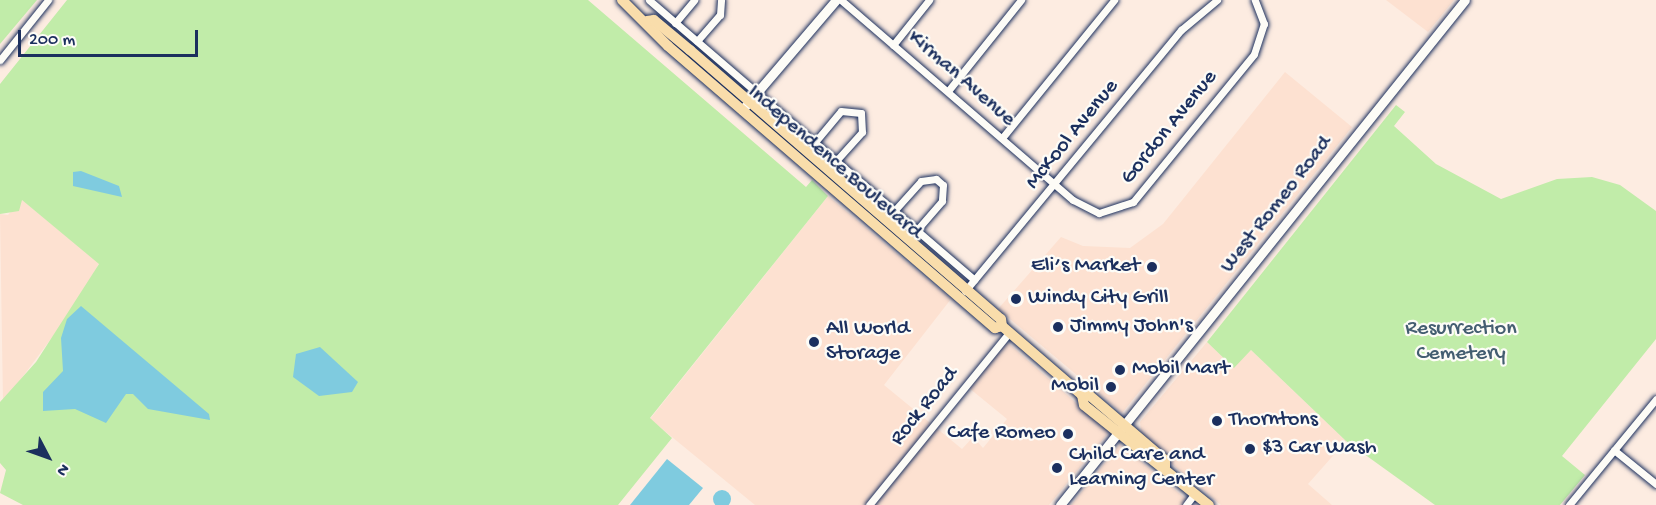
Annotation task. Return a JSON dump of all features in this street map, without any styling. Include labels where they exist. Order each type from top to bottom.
[{"type":"main road","name":"Independence Boulevard","points":[[622,0],[647,21],[647,28],[745,106],[963,293],[995,328],[1006,329],[1082,395],[1089,395],[1121,429],[1164,459],[1165,467],[1209,505]]},
{"type":"main road","points":[[745,106],[836,0]]},
{"type":"main road","name":"West Romeo Road","points":[[1060,505],[1465,0]]},
{"type":"street","points":[[0,60],[48,0]]},
{"type":"street","points":[[649,0],[974,280]]},
{"type":"street","points":[[675,22],[694,0]]},
{"type":"street","points":[[697,41],[720,15],[721,0]]},
{"type":"street","name":"Kirman Avenue","points":[[841,0],[1056,185]]},
{"type":"street","points":[[893,45],[929,0]]},
{"type":"street","points":[[948,91],[1021,0]]},
{"type":"street","points":[[1002,138],[1114,0]]},
{"type":"street","name":"McKool Avenue","points":[[963,293],[1056,185],[1191,18],[1217,0]]},
{"type":"street","name":"Gordon Avenue","points":[[1056,185],[1099,213],[1133,202],[1259,46],[1264,24],[1255,0]]},
{"type":"street","points":[[815,142],[840,111],[861,113],[862,132],[836,161]]},
{"type":"street","points":[[894,211],[921,181],[936,178],[943,185],[942,201],[917,230]]},
{"type":"street","name":"Rock Road","points":[[869,505],[1006,329]]},
{"type":"street","points":[[1569,505],[1656,399]]},
{"type":"street","points":[[1614,450],[1656,484]]},
{"type":"street","points":[[1185,505],[1195,493]]},
{"type":"shaded area","points":[[1386,0],[1454,0],[1428,32]]},
{"type":"shaded area","points":[[1285,72],[1352,127],[1122,413],[998,309],[1061,237],[1083,246],[1130,248],[1163,224]]},
{"type":"shaded area","name":"All World Storage","points":[[828,196],[951,299],[884,385],[962,449],[973,437],[983,448],[1007,419],[969,388],[1007,342],[1109,432],[1049,505],[755,505],[650,419]]},
{"type":"shaded area","points":[[21,199],[99,263],[83,296],[3,403],[0,214],[8,215]]},
{"type":"shaded area","points":[[1207,342],[1233,367],[1251,350],[1346,441],[1308,484],[1332,505],[1221,505],[1142,439],[1140,422]]},
{"type":"shaded area","points":[[1120,444],[1192,504],[1071,505]]},
{"type":"green space","points":[[0,0],[37,0],[0,44]]},
{"type":"green space","points":[[67,0],[588,0],[806,187],[812,180],[828,196],[650,418],[672,438],[618,505],[23,505],[0,493],[6,470],[0,463],[0,402],[36,362],[99,264],[22,200],[19,211],[0,214],[0,84]]},
{"type":"green space","name":"Resurrection Cemetery","points":[[1396,105],[1405,112],[1394,126],[1436,164],[1501,199],[1557,179],[1592,177],[1620,185],[1656,211],[1656,339],[1562,456],[1585,475],[1560,505],[1435,505],[1346,441],[1251,350],[1234,368],[1207,342]]},
{"type":"water","points":[[81,171],[119,186],[122,197],[73,186],[73,172]]},
{"type":"water","points":[[81,306],[209,414],[210,420],[148,409],[133,394],[126,394],[106,423],[75,409],[43,411],[43,392],[63,371],[61,338],[67,319]]},
{"type":"water","points":[[320,347],[358,382],[352,392],[319,396],[293,377],[296,354]]},
{"type":"water","points":[[667,459],[703,488],[689,505],[630,505]]},
{"type":"water","points":[[718,490],[726,490],[731,495],[729,506],[718,508],[713,503],[713,495]]},
{"type":"place","name":"Eli’s Market","points":[[1152,267]]},
{"type":"place","name":"Windy City Grill","points":[[1016,299]]},
{"type":"place","name":"Jimmy John's","points":[[1058,327]]},
{"type":"place","name":"All World Storage","points":[[814,342]]},
{"type":"place","name":"Mobil Mart","points":[[1120,370]]},
{"type":"place","name":"Mobil","points":[[1111,387]]},
{"type":"place","name":"Thorntons","points":[[1217,421]]},
{"type":"place","name":"Cafe Romeo","points":[[1068,434]]},
{"type":"place","name":"$3 Car Wash","points":[[1250,449]]},
{"type":"place","name":"Child Care and Learning Center","points":[[1057,468]]}]
